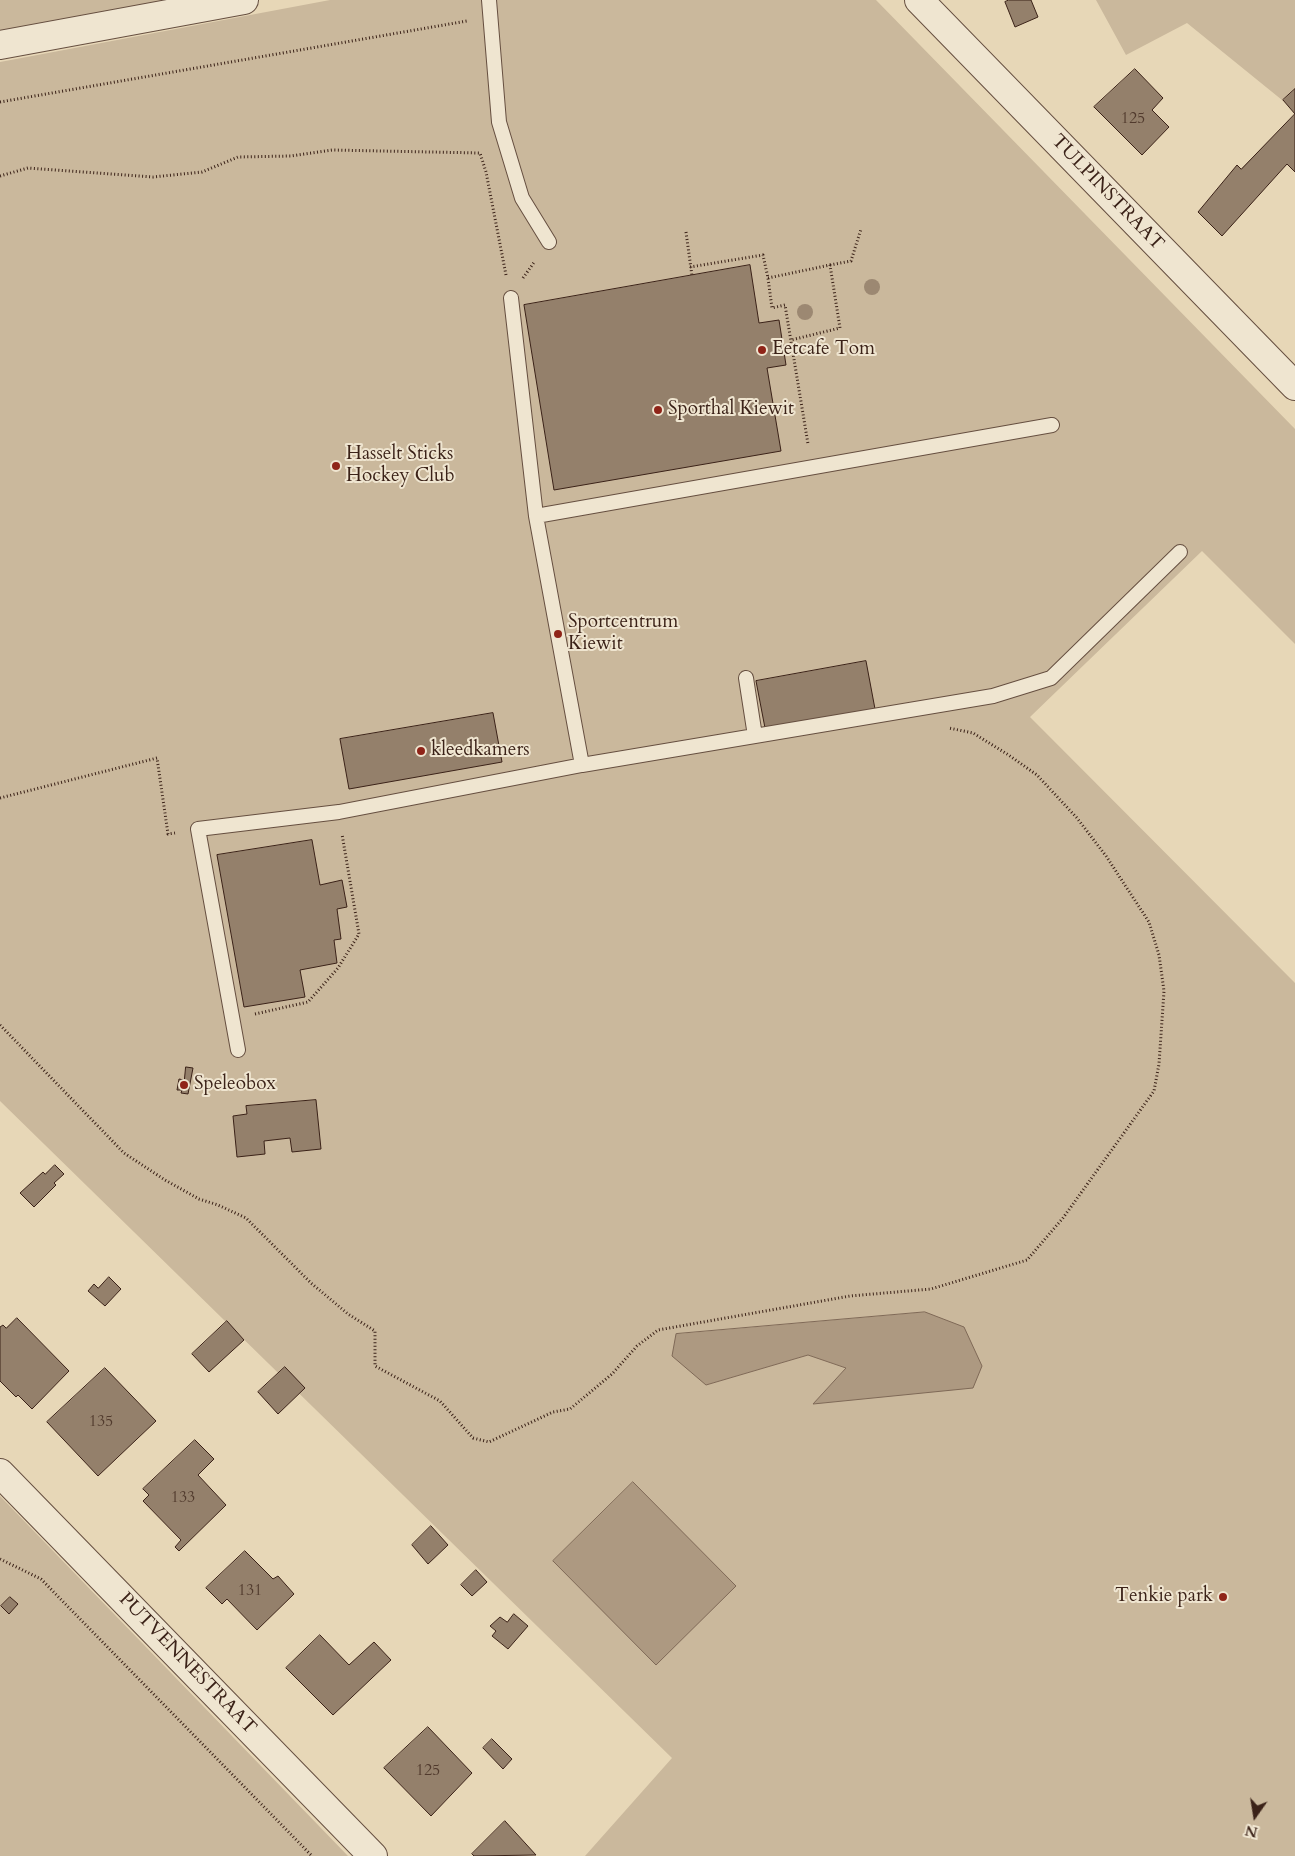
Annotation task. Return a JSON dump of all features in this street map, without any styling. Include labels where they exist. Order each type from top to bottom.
[{"type":"street","points":[[0,45],[244,0]]},
{"type":"street","name":"TULPINSTRAAT","points":[[919,0],[1295,386]]},
{"type":"street","name":"PUTVENNESTRAAT","points":[[0,1473],[373,1856]]},
{"type":"lane","points":[[489,0],[500,122],[522,198],[549,242]]},
{"type":"lane","points":[[511,298],[536,516],[582,765]]},
{"type":"lane","points":[[536,516],[1052,425]]},
{"type":"lane","points":[[238,1050],[198,829],[339,812],[582,765],[993,696],[1051,678],[1180,552]]},
{"type":"lane","points":[[746,678],[755,736]]},
{"type":"path","points":[[0,102],[490,17]]},
{"type":"path","points":[[0,176],[28,168],[154,177],[202,172],[238,157],[291,156],[332,150],[480,154],[486,172],[511,298]]},
{"type":"path","points":[[768,278],[851,261],[861,228]]},
{"type":"path","points":[[686,232],[692,276]]},
{"type":"path","points":[[511,298],[549,242]]},
{"type":"path","points":[[690,267],[763,255],[772,308],[785,305],[812,468]]},
{"type":"path","points":[[791,340],[840,328],[830,265]]},
{"type":"path","points":[[0,1025],[124,1153],[165,1180],[199,1199],[218,1205],[246,1218],[311,1283],[348,1314],[375,1331],[375,1366],[440,1401],[473,1438],[489,1442],[553,1412],[570,1409],[612,1374],[637,1346],[658,1330],[850,1296],[931,1289],[1026,1260],[1062,1218],[1154,1091],[1159,1064],[1164,991],[1159,955],[1149,922],[1106,856],[1077,818],[1037,776],[1007,754],[972,733],[946,728]]},
{"type":"path","points":[[0,798],[157,758],[168,834],[198,829]]},
{"type":"path","points":[[232,1018],[308,1002],[338,968],[359,934],[339,812]]},
{"type":"path","points":[[0,1559],[41,1579],[312,1856]]},
{"type":"shaded area","points":[[0,0],[169,0],[0,32]]},
{"type":"shaded area","name":"Sportcentrum Kiewit","points":[[330,0],[876,0],[1295,429],[1295,644],[1202,551],[1030,717],[1295,983],[1295,1856],[585,1856],[672,1758],[0,1101],[0,62]],"holes":[[[925,1312],[814,1404],[847,1368],[808,1355],[706,1385],[676,1334]]]},
{"type":"shaded area","points":[[1096,0],[1295,0],[1295,89],[1282,100],[1187,23],[1126,55]]},
{"type":"shaded area","points":[[925,1312],[964,1327],[982,1366],[973,1388],[813,1404],[846,1368],[808,1355],[706,1385],[672,1356],[676,1334]]},
{"type":"shaded area","points":[[633,1482],[736,1586],[656,1665],[553,1561]]},
{"type":"shaded area","points":[[0,1496],[348,1856],[0,1856]]},
{"type":"building","points":[[1009,0],[1031,0],[1038,17],[1015,27],[1005,2]]},
{"type":"building","points":[[1135,69],[1163,98],[1152,110],[1169,127],[1142,155],[1094,107]]},
{"type":"building","points":[[1295,89],[1295,114],[1283,100]]},
{"type":"building","points":[[1295,114],[1295,172],[1287,164],[1222,236],[1198,212],[1237,165],[1241,169]]},
{"type":"building","name":"Sporthal Kiewit","points":[[750,265],[759,323],[779,320],[786,365],[767,368],[781,451],[554,490],[524,305]]},
{"type":"building","points":[[866,661],[875,709],[765,728],[756,681]]},
{"type":"building","name":"kleedkamers","points":[[493,713],[502,762],[349,789],[340,739]]},
{"type":"building","points":[[312,840],[320,885],[342,880],[347,907],[337,909],[341,939],[334,940],[337,963],[300,970],[305,997],[244,1007],[217,855]]},
{"type":"building","name":"Speleobox","points":[[186,1067],[193,1068],[188,1094],[181,1093],[182,1090],[177,1090],[179,1079],[184,1080]]},
{"type":"building","points":[[316,1100],[321,1149],[292,1152],[290,1138],[264,1141],[265,1154],[237,1157],[233,1116],[247,1114],[246,1106]]},
{"type":"building","points":[[55,1165],[64,1174],[34,1207],[20,1193],[43,1172],[45,1174]]},
{"type":"building","points":[[109,1277],[121,1289],[105,1306],[88,1291],[94,1284],[98,1288]]},
{"type":"building","points":[[17,1318],[69,1371],[32,1409],[18,1395],[16,1397],[0,1381],[0,1327],[3,1325],[6,1328]]},
{"type":"building","points":[[227,1321],[244,1340],[209,1372],[192,1354]]},
{"type":"building","points":[[285,1367],[305,1388],[278,1414],[258,1392]]},
{"type":"building","points":[[105,1368],[156,1421],[98,1476],[47,1422]]},
{"type":"building","points":[[195,1440],[214,1459],[198,1475],[226,1505],[179,1551],[175,1547],[181,1540],[143,1501],[149,1495],[143,1489]]},
{"type":"building","points":[[431,1526],[448,1545],[428,1564],[412,1545]]},
{"type":"building","points":[[245,1551],[273,1579],[278,1576],[294,1594],[257,1630],[227,1599],[222,1604],[206,1588]]},
{"type":"building","points":[[476,1570],[487,1582],[472,1596],[461,1585]]},
{"type":"building","points":[[10,1597],[18,1604],[9,1614],[1,1606]]},
{"type":"building","points":[[514,1614],[528,1626],[508,1649],[492,1636],[496,1631],[490,1626],[500,1617],[507,1622]]},
{"type":"building","points":[[320,1635],[349,1665],[374,1642],[391,1660],[333,1715],[286,1668]]},
{"type":"building","points":[[428,1727],[472,1773],[431,1816],[384,1768]]},
{"type":"building","points":[[492,1739],[512,1759],[503,1769],[483,1748]]},
{"type":"building","points":[[505,1821],[536,1855],[474,1856],[472,1854]]},
{"type":"place","name":"Eetcafe Tom","points":[[762,350]]},
{"type":"place","name":"Sporthal Kiewit","points":[[658,410]]},
{"type":"place","name":"Hasselt Sticks Hockey Club","points":[[336,466]]},
{"type":"place","name":"Sportcentrum Kiewit","points":[[558,634]]},
{"type":"place","name":"kleedkamers","points":[[421,751]]},
{"type":"place","name":"Speleobox","points":[[184,1085]]},
{"type":"place","name":"Tenkie park","points":[[1223,1597]]}]
